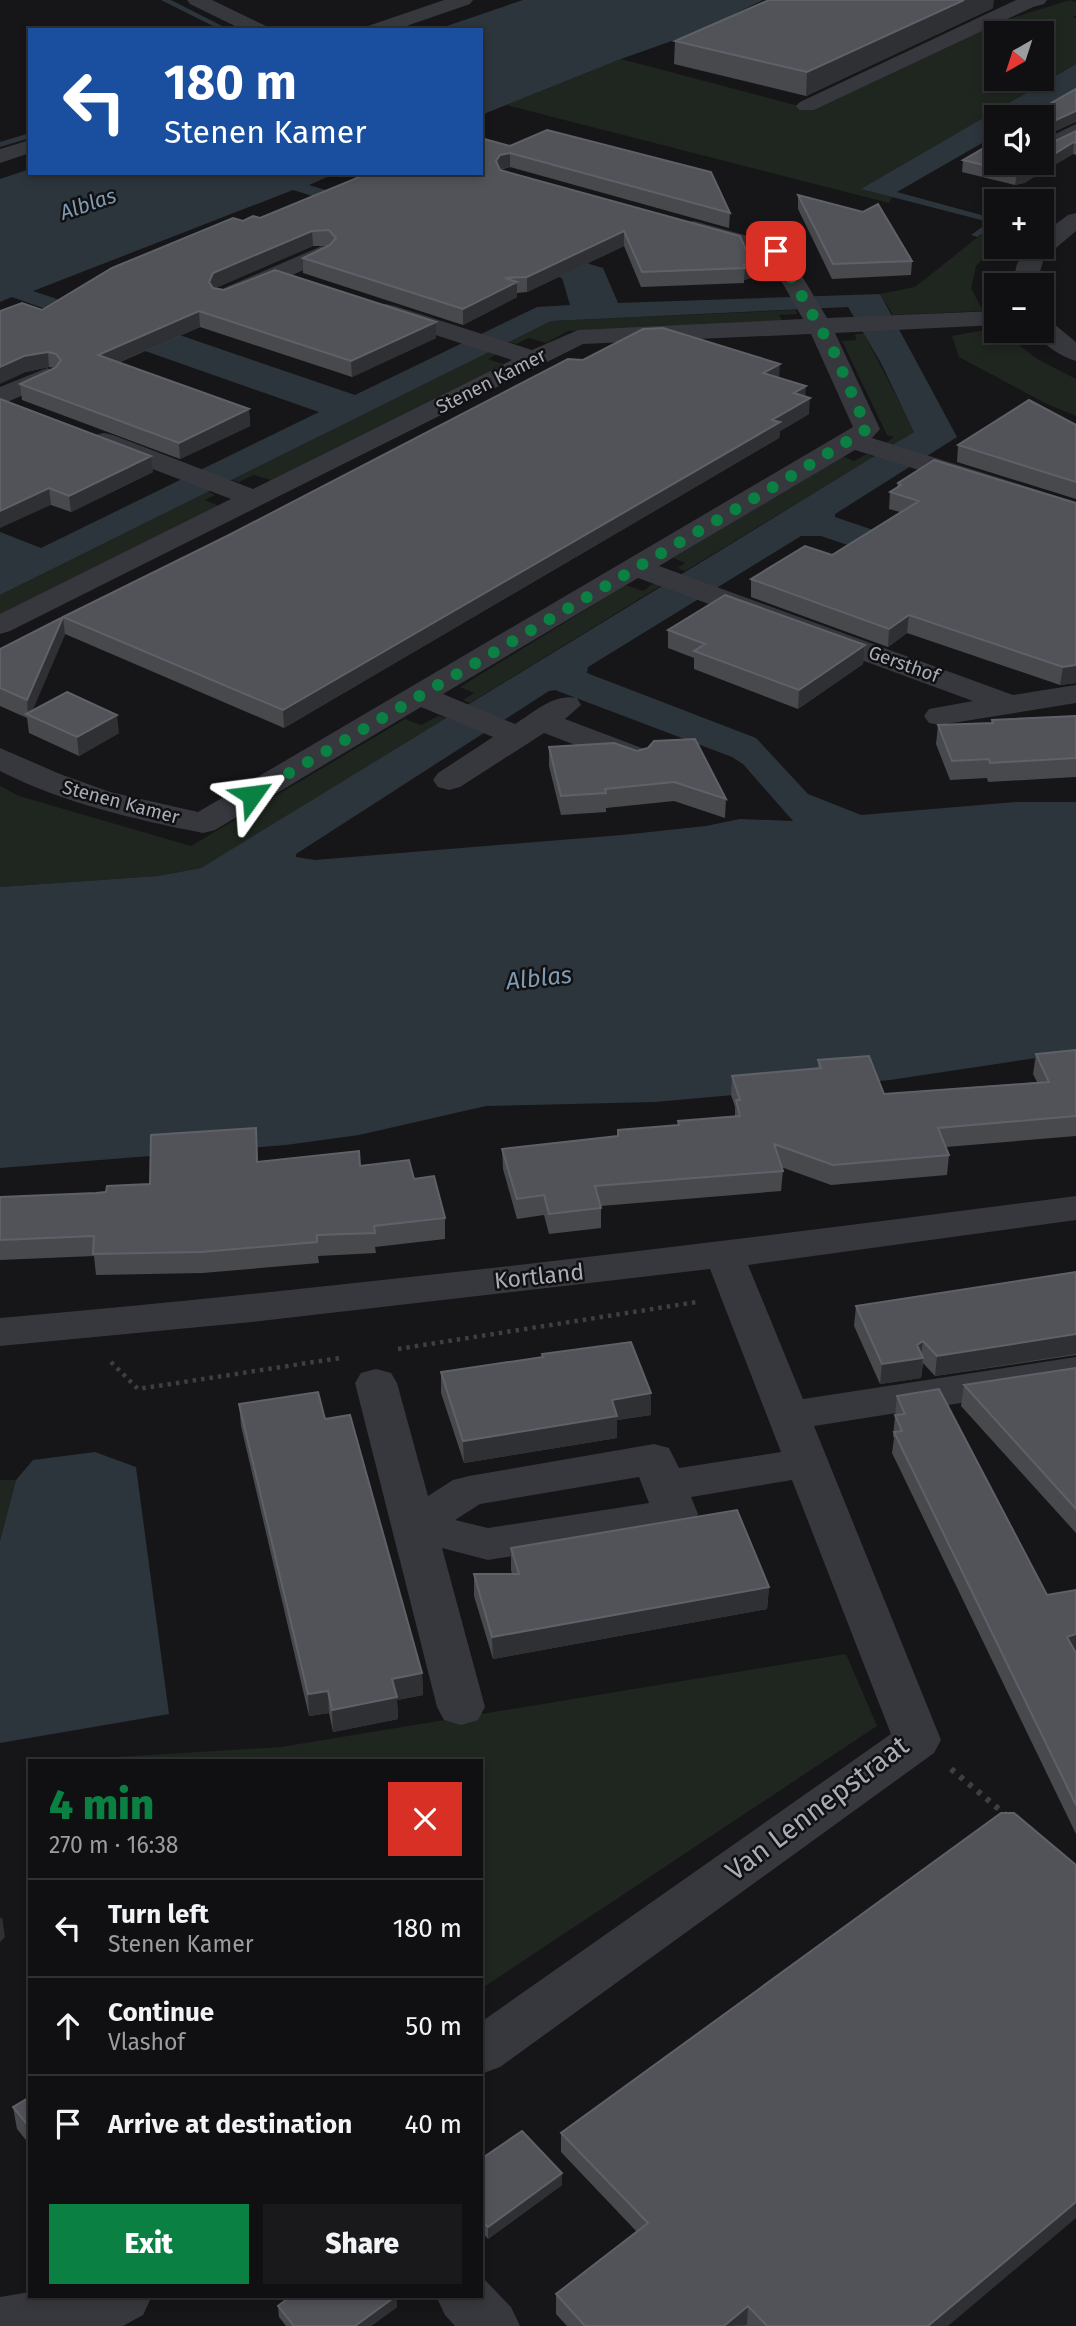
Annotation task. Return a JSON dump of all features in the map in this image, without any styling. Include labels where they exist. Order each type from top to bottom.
[{"type":"street","points":[[197,0],[255,28]]},
{"type":"street","points":[[380,28],[463,0]]},
{"type":"street","points":[[807,106],[1027,2],[1037,0]]},
{"type":"street","points":[[1054,143],[1076,130]]},
{"type":"street","points":[[0,156],[28,147]]},
{"type":"street","points":[[1054,236],[1076,220]]},
{"type":"street","points":[[669,222],[776,251],[820,315],[867,429],[865,444],[1076,511]]},
{"type":"street","points":[[224,296],[323,254]]},
{"type":"street","points":[[276,274],[302,282]]},
{"type":"street","points":[[368,305],[521,355]]},
{"type":"street","name":"Stenen Kamer","points":[[0,625],[255,499],[521,355],[579,337],[820,315],[918,322],[984,319]]},
{"type":"street","points":[[1054,338],[1076,353]]},
{"type":"street","points":[[0,397],[47,376]]},
{"type":"street","points":[[0,403],[26,412]]},
{"type":"street","points":[[78,432],[255,499]]},
{"type":"street","name":"Stenen Kamer","points":[[0,758],[32,776],[113,804],[203,824],[650,572],[865,444]]},
{"type":"street","name":"Gersthof","points":[[650,572],[1012,705]]},
{"type":"street","name":"Gersthof","points":[[940,716],[1076,694]]},
{"type":"street","points":[[428,699],[532,723],[636,757]]},
{"type":"street","points":[[449,780],[532,723]]},
{"type":"street","name":"Kortland","points":[[0,1332],[731,1275],[1076,1208]]},
{"type":"street","name":"Van Lennepstraat","points":[[483,2050],[917,1740],[731,1275]]},
{"type":"street","points":[[372,1363],[461,1707]]},
{"type":"street","points":[[787,1416],[1076,1371]]},
{"type":"street","points":[[654,1459],[676,1514],[488,1544],[413,1525],[469,1491],[654,1459]]},
{"type":"street","points":[[665,1486],[806,1463]]},
{"type":"street","points":[[0,2323],[109,2305],[120,2298]]},
{"type":"street","points":[[467,2298],[491,2326]]},
{"type":"path","points":[[76,1326],[138,1389],[372,1363],[731,1275]]},
{"type":"path","points":[[917,1740],[1012,1821]]},
{"type":"shaded area","points":[[1070,0],[1076,2],[1076,16],[1073,16],[1076,19],[1076,64],[1054,77],[1054,21],[1002,21]]},
{"type":"shaded area","points":[[984,29],[984,91],[1030,91],[1006,105],[984,105],[984,118],[862,189],[892,197],[889,203],[506,105],[621,59],[814,110]]},
{"type":"shaded area","points":[[984,233],[984,258],[976,266],[971,288],[983,311],[893,315],[880,294],[915,287]]},
{"type":"shaded area","points":[[796,310],[797,314],[779,315],[783,322],[568,331],[546,343],[529,338],[516,344],[509,342],[551,321]]},
{"type":"shaded area","points":[[984,330],[984,343],[1016,343],[1039,360],[1076,379],[1076,416],[1045,403],[959,357],[952,336]]},
{"type":"shaded area","points":[[855,334],[864,334],[915,432],[894,445],[886,443],[894,437],[887,435],[842,341],[856,340]]},
{"type":"shaded area","points":[[490,351],[497,354],[488,359],[503,364],[271,480],[254,475],[239,482],[231,480]]},
{"type":"shaded area","points":[[867,454],[874,457],[685,571],[677,568],[685,563],[673,558],[842,456],[854,461]]},
{"type":"shaded area","points":[[208,491],[215,495],[205,500],[219,506],[0,617],[0,595]]},
{"type":"shaded area","points":[[654,583],[662,585],[470,703],[463,700],[474,693],[460,687],[626,585],[643,591]]},
{"type":"shaded area","points":[[438,716],[447,718],[201,868],[158,876],[0,887],[0,786],[19,796],[191,846],[405,719],[421,725]]},
{"type":"shaded area","points":[[0,1480],[16,1480],[0,1541]]},
{"type":"shaded area","points":[[846,1654],[877,1726],[483,1988],[483,1759],[83,1759],[281,1747]]},
{"type":"water","points":[[523,0],[763,0],[700,31],[621,59],[483,114],[483,28],[441,28]]},
{"type":"water","points":[[1076,64],[1076,89],[1048,105],[1005,105],[1030,91],[1054,91],[1054,77]]},
{"type":"water","points":[[984,117],[984,142],[897,192],[984,216],[984,221],[861,189]]},
{"type":"water","name":"Alblas","points":[[28,170],[28,175],[332,175],[309,185],[417,218],[425,215],[603,268],[618,303],[880,294],[957,437],[835,514],[835,517],[1076,599],[1076,622],[821,536],[801,536],[588,667],[587,673],[756,738],[808,794],[861,815],[1016,802],[1076,802],[1076,1052],[890,1080],[768,1092],[655,1102],[486,1106],[359,1135],[286,1145],[0,1168],[0,887],[158,876],[201,868],[914,432],[881,363],[848,307],[551,321],[0,595],[0,532],[41,548],[319,412],[131,346],[138,342],[12,297],[0,302],[0,179]],"holes":[[[293,190],[402,224],[397,229],[562,278],[570,305],[537,307],[355,395],[165,330],[159,333],[33,291]],[[555,690],[732,757],[743,764],[793,821],[740,819],[706,826],[622,835],[315,860],[296,857],[296,854],[549,691]]]},
{"type":"water","points":[[984,226],[984,233],[977,237],[971,235]]},
{"type":"water","points":[[95,1452],[136,1467],[169,1714],[0,1743],[0,1541],[16,1480],[33,1460]]},
{"type":"building","points":[[769,0],[964,0],[807,72],[675,41]]},
{"type":"building","points":[[1076,89],[1076,111],[1054,121],[1054,105],[1048,105]]},
{"type":"building","points":[[547,130],[711,172],[730,213],[510,153],[500,155],[496,161],[500,170],[740,236],[752,263],[744,265],[745,268],[642,272],[624,231],[527,277],[505,278],[517,282],[463,309],[303,258],[330,245],[336,238],[329,230],[312,231],[213,273],[209,282],[213,288],[224,290],[275,270],[436,322],[351,361],[199,311],[98,355],[249,409],[179,443],[20,384],[55,368],[61,360],[56,354],[48,352],[24,356],[0,367],[0,311],[22,303],[42,310],[112,268],[233,218],[243,221],[253,216],[260,218],[364,175],[483,175],[483,139],[510,146]]},
{"type":"building","points":[[1076,131],[1076,143],[1054,154],[1054,142]]},
{"type":"building","points":[[984,148],[984,165],[963,160]]},
{"type":"building","points":[[798,195],[863,212],[878,204],[912,261],[833,264]]},
{"type":"building","points":[[663,328],[780,364],[763,373],[806,386],[794,393],[810,398],[772,420],[780,422],[283,710],[63,617],[229,535],[568,359],[583,360],[643,329]]},
{"type":"building","points":[[0,399],[151,456],[69,496],[49,488],[0,511]]},
{"type":"building","points":[[1029,400],[1076,425],[1076,482],[958,445]]},
{"type":"building","points":[[934,460],[1076,503],[1076,665],[1063,667],[909,615],[889,629],[751,579],[805,546],[832,555],[919,501],[890,492],[901,485],[898,483]]},
{"type":"building","points":[[725,595],[865,645],[799,690],[694,651],[705,644],[668,630]]},
{"type":"building","points":[[63,617],[27,700],[0,688],[0,649]]},
{"type":"building","points":[[67,692],[117,715],[77,737],[26,714]]},
{"type":"building","points":[[1076,716],[1076,758],[990,763],[989,759],[952,761],[938,725],[993,723],[992,720]]},
{"type":"building","points":[[695,739],[726,799],[674,782],[605,789],[606,793],[561,796],[549,747],[614,743],[637,751],[648,748],[654,741]]},
{"type":"building","points":[[1076,1050],[1076,1116],[938,1128],[949,1155],[833,1165],[774,1144],[783,1171],[595,1186],[601,1208],[549,1214],[544,1195],[517,1199],[502,1149],[618,1136],[618,1130],[679,1125],[678,1121],[740,1116],[736,1100],[740,1100],[732,1076],[821,1068],[818,1060],[869,1056],[884,1094],[1049,1082],[1036,1054]]},
{"type":"building","points":[[256,1128],[257,1162],[359,1151],[360,1166],[409,1160],[414,1179],[434,1176],[445,1218],[374,1226],[375,1233],[317,1235],[317,1242],[201,1252],[93,1254],[94,1236],[0,1240],[0,1197],[96,1193],[106,1192],[107,1186],[150,1184],[151,1135]]},
{"type":"building","points":[[1076,1272],[1076,1334],[937,1356],[923,1341],[917,1345],[923,1358],[882,1364],[856,1306]]},
{"type":"building","points":[[631,1342],[651,1393],[612,1400],[617,1416],[463,1441],[441,1372]]},
{"type":"building","points":[[1076,1368],[1076,1509],[964,1385]]},
{"type":"building","points":[[939,1389],[1047,1595],[1076,1590],[1076,1634],[1067,1637],[1076,1653],[1076,1805],[894,1432],[902,1431],[895,1415],[905,1414],[897,1396]]},
{"type":"building","points":[[318,1392],[325,1419],[350,1415],[422,1673],[392,1679],[397,1697],[332,1710],[328,1691],[308,1694],[239,1404]]},
{"type":"building","points":[[737,1510],[769,1587],[492,1637],[474,1574],[519,1574],[511,1548]]},
{"type":"building","points":[[1001,1813],[1014,1813],[1076,1865],[1076,2202],[928,2326],[767,2326],[748,2306],[724,2326],[585,2326],[556,2294],[648,2223],[561,2133]]},
{"type":"building","points":[[28,2098],[28,2126],[13,2107]]},
{"type":"building","points":[[522,2131],[562,2173],[488,2227],[483,2222],[483,2158]]},
{"type":"building","points":[[288,2298],[393,2298],[355,2326],[294,2326],[278,2306]]},
{"type":"waterway","points":[[165,0],[223,28]]},
{"type":"waterway","points":[[0,145],[28,136]]},
{"type":"route","points":[[252,795],[867,429],[834,352],[802,292],[776,251]]}]
